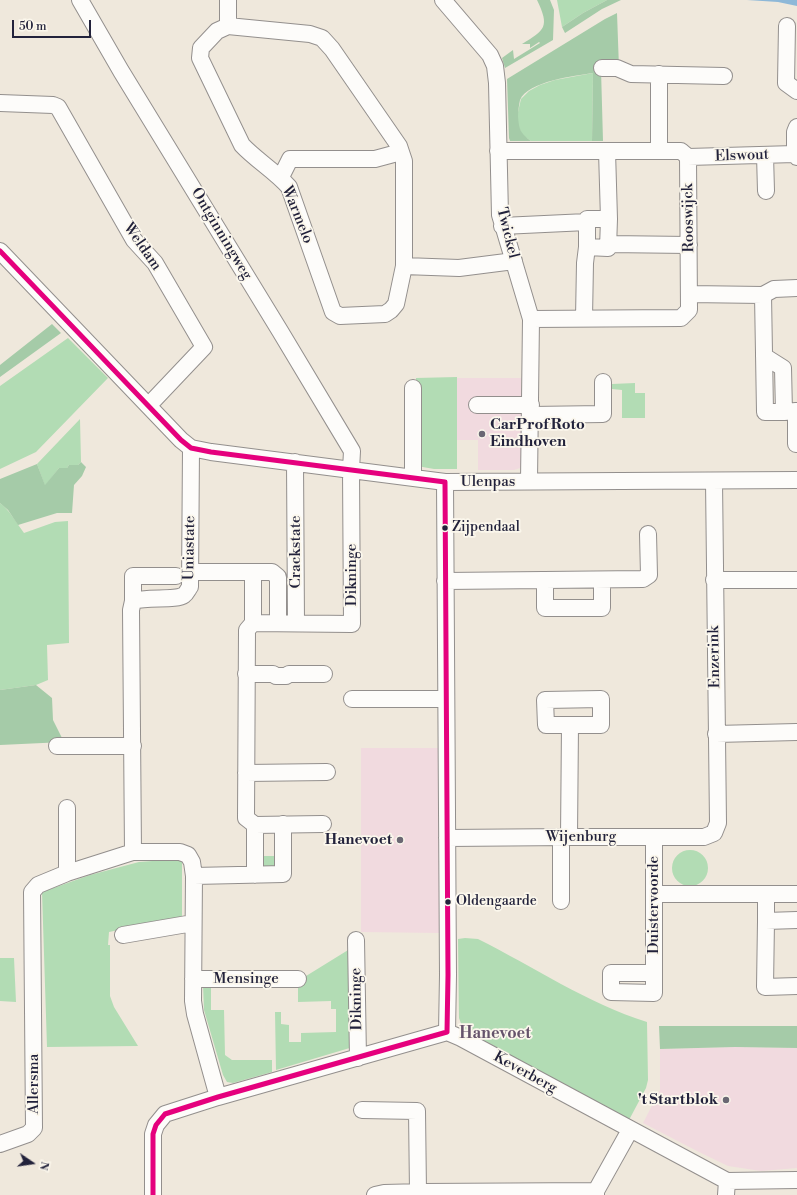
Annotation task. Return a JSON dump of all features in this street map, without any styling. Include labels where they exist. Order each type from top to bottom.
[{"type":"street","name":"Ontginningweg","points":[[80,0],[121,71],[272,317],[352,451],[351,470]]},
{"type":"street","points":[[228,0],[228,26]]},
{"type":"street","name":"Twickel","points":[[443,0],[490,55],[495,66],[497,83],[500,215],[502,226],[531,319],[529,481]]},
{"type":"street","name":"Warmelo","points":[[228,26],[310,34],[322,38],[332,49],[399,146],[404,161],[404,266],[396,304],[391,310],[384,314],[340,316],[333,312],[289,187],[281,177],[252,155],[242,145],[200,58],[201,48],[218,31],[228,26]]},
{"type":"street","points":[[787,26],[786,83],[797,90]]},
{"type":"street","points":[[602,68],[617,68],[631,74],[724,76]]},
{"type":"street","points":[[659,74],[659,151]]},
{"type":"street","name":"Weldam","points":[[0,103],[53,105],[58,107],[134,240],[155,263],[204,347],[149,405]]},
{"type":"street","name":"Elswout","points":[[688,157],[765,155],[796,156],[795,132],[797,127]]},
{"type":"street","points":[[498,151],[681,151],[688,157]]},
{"type":"street","points":[[587,248],[608,248],[609,219],[607,151]]},
{"type":"street","points":[[281,177],[290,159],[375,159],[401,152]]},
{"type":"street","points":[[765,155],[766,191]]},
{"type":"street","name":"Rooswijck","points":[[531,319],[681,318],[689,310],[688,157]]},
{"type":"street","points":[[502,226],[587,222],[588,219],[609,219]]},
{"type":"street","points":[[584,318],[587,222]]},
{"type":"street","points":[[608,244],[689,245]]},
{"type":"street","points":[[0,251],[181,440],[191,448]]},
{"type":"street","points":[[404,266],[459,268],[514,261]]},
{"type":"street","points":[[689,294],[763,295],[774,288],[797,288]]},
{"type":"street","points":[[763,295],[764,356],[783,368],[784,412],[796,412],[796,444]]},
{"type":"street","points":[[477,405],[603,414],[603,382]]},
{"type":"street","points":[[413,388],[413,478]]},
{"type":"street","name":"Ulenpas","points":[[191,448],[211,452],[445,482],[797,480]]},
{"type":"street","name":"Uniastate","points":[[133,602],[140,599],[177,597],[184,595],[190,587],[183,574],[191,448]]},
{"type":"street","name":"Crackstate","points":[[295,462],[296,623]]},
{"type":"street","name":"Dikninge","points":[[296,623],[352,624],[351,470]]},
{"type":"street","name":"Enzerink","points":[[714,481],[718,823],[714,833]]},
{"type":"street","points":[[153,1195],[153,1134],[156,1124],[165,1114],[218,1097],[448,1032],[445,482]]},
{"type":"street","points":[[445,581],[643,579],[649,575],[648,534]]},
{"type":"street","name":"Crackstate","points":[[183,574],[272,572],[278,577],[278,623]]},
{"type":"street","points":[[253,573],[253,623],[247,630],[246,818],[255,825],[323,824]]},
{"type":"street","name":"Uniastate","points":[[133,852],[132,576],[183,574]]},
{"type":"street","points":[[545,580],[545,608],[602,608],[602,580]]},
{"type":"street","points":[[714,580],[797,580]]},
{"type":"street","points":[[253,623],[296,623]]},
{"type":"street","points":[[246,674],[273,674],[276,676],[286,676],[289,674],[324,674]]},
{"type":"street","points":[[352,699],[446,699]]},
{"type":"street","points":[[561,901],[570,725]]},
{"type":"street","points":[[716,734],[797,732]]},
{"type":"street","points":[[57,746],[133,746]]},
{"type":"street","points":[[246,773],[327,772]]},
{"type":"street","points":[[67,808],[67,873],[133,852],[180,852],[188,855],[192,862],[194,876],[193,1001],[195,1014],[218,1097]]},
{"type":"street","points":[[194,876],[283,874],[283,824]]},
{"type":"street","points":[[255,825],[255,875]]},
{"type":"street","name":"Wijenburg","points":[[447,838],[704,837],[714,833]]},
{"type":"street","name":"Duistervoorde","points":[[654,837],[654,973]]},
{"type":"street","name":"Allersma","points":[[0,1144],[28,1134],[34,1128],[32,892],[38,885],[67,873]]},
{"type":"street","points":[[654,894],[797,894]]},
{"type":"street","points":[[766,894],[765,987],[797,986]]},
{"type":"street","points":[[766,921],[797,920]]},
{"type":"street","points":[[122,935],[193,923]]},
{"type":"street","name":"Dikninge","points":[[356,940],[358,1058]]},
{"type":"street","name":"Mensinge","points":[[193,979],[298,979]]},
{"type":"street","name":"Keverberg","points":[[448,1032],[630,1130],[727,1188],[797,1180]]},
{"type":"street","points":[[362,1110],[417,1111],[418,1192]]},
{"type":"street","points":[[375,1195],[384,1193],[418,1192],[596,1193],[630,1130]]},
{"type":"shaded area","points":[[457,378],[521,378],[520,468],[514,470],[478,470],[478,440],[457,440]]},
{"type":"shaded area","name":"Hanevoet","points":[[361,748],[439,748],[439,933],[361,932]]},
{"type":"shaded area","name":"'t Startblok","points":[[735,1047],[797,1048],[797,1168],[761,1171],[728,1166],[643,1123],[660,1090],[660,1049]]},
{"type":"green space","points":[[537,0],[550,0],[554,10],[553,40],[505,68],[502,58],[513,50],[514,59],[540,43],[539,42],[530,48],[530,44],[522,44],[536,35],[543,27],[543,16]]},
{"type":"green space","points":[[557,0],[607,0],[583,13],[562,27]]},
{"type":"green space","points":[[607,0],[621,0],[602,9],[565,33],[562,27],[583,13]]},
{"type":"green space","points":[[617,13],[619,68],[601,69],[603,141],[592,141],[593,73],[553,80],[532,88],[520,100],[518,112],[518,120],[522,133],[531,141],[510,141],[507,79]]},
{"type":"green space","points":[[593,73],[592,141],[531,141],[522,135],[518,125],[518,112],[521,99],[529,91],[540,85],[555,80]]},
{"type":"green space","points":[[52,324],[61,333],[0,377],[0,365]]},
{"type":"green space","points":[[68,338],[108,378],[36,452],[0,469],[0,386]]},
{"type":"green space","points":[[457,377],[457,469],[434,469],[417,466],[416,378]]},
{"type":"green space","points":[[635,383],[635,393],[645,393],[645,418],[622,418],[622,390],[612,389],[612,384]]},
{"type":"green space","points":[[80,419],[81,462],[78,465],[69,465],[67,468],[59,468],[45,486],[37,464]]},
{"type":"green space","points":[[81,462],[86,467],[82,476],[74,485],[72,513],[57,513],[18,525],[8,510],[0,503],[0,479],[37,464],[45,485],[59,468],[67,468],[69,465],[78,465]]},
{"type":"green space","points":[[0,503],[10,513],[24,533],[55,522],[68,521],[69,643],[47,645],[48,680],[36,685],[0,690]]},
{"type":"green space","points":[[36,685],[52,698],[53,720],[64,742],[0,745],[0,690]]},
{"type":"green space","points":[[690,850],[700,853],[705,858],[708,868],[705,878],[700,883],[690,886],[680,883],[675,878],[672,868],[675,858],[680,853]]},
{"type":"green space","points":[[261,856],[276,856],[276,870],[261,870]]},
{"type":"green space","points":[[179,859],[182,862],[182,917],[109,932],[108,945],[110,945],[110,996],[114,1007],[138,1046],[47,1047],[42,892],[90,875],[139,862]]},
{"type":"green space","points":[[458,939],[478,939],[582,995],[647,1022],[648,1080],[646,1088],[629,1120],[463,1029],[459,1018]]},
{"type":"green space","points":[[353,947],[353,1047],[276,1070],[275,1012],[281,1012],[281,1024],[289,1025],[289,1042],[301,1042],[301,1033],[336,1032],[336,1009],[331,1009],[331,1001],[298,1002],[298,981]]},
{"type":"green space","points":[[0,958],[14,958],[16,1002],[0,1001]]},
{"type":"green space","points":[[211,984],[211,1010],[224,1010],[225,1055],[232,1060],[272,1060],[272,1072],[233,1083],[227,1082],[223,1075],[204,1010],[203,985]]},
{"type":"green space","points":[[659,1026],[797,1026],[797,1048],[735,1047],[660,1049]]},
{"type":"water","points":[[747,0],[797,0],[797,6],[778,2]]},
{"type":"transit line","points":[[0,251],[181,440],[191,448],[211,452],[445,482]]},
{"type":"transit line","points":[[445,482],[448,975],[447,1032]]},
{"type":"transit line","points":[[153,1195],[153,1134],[156,1125],[165,1114],[218,1097],[447,1032]]},
{"type":"place","name":"CarProf Roto Eindhoven","points":[[482,434]]},
{"type":"place","name":"Zijpendaal","points":[[445,528]]},
{"type":"place","name":"Hanevoet","points":[[400,840]]},
{"type":"place","name":"Oldengaarde","points":[[448,902]]},
{"type":"place","name":"'t Startblok","points":[[726,1100]]},
{"type":"district","name":"Hanevoet","points":[[495,1034]]}]
